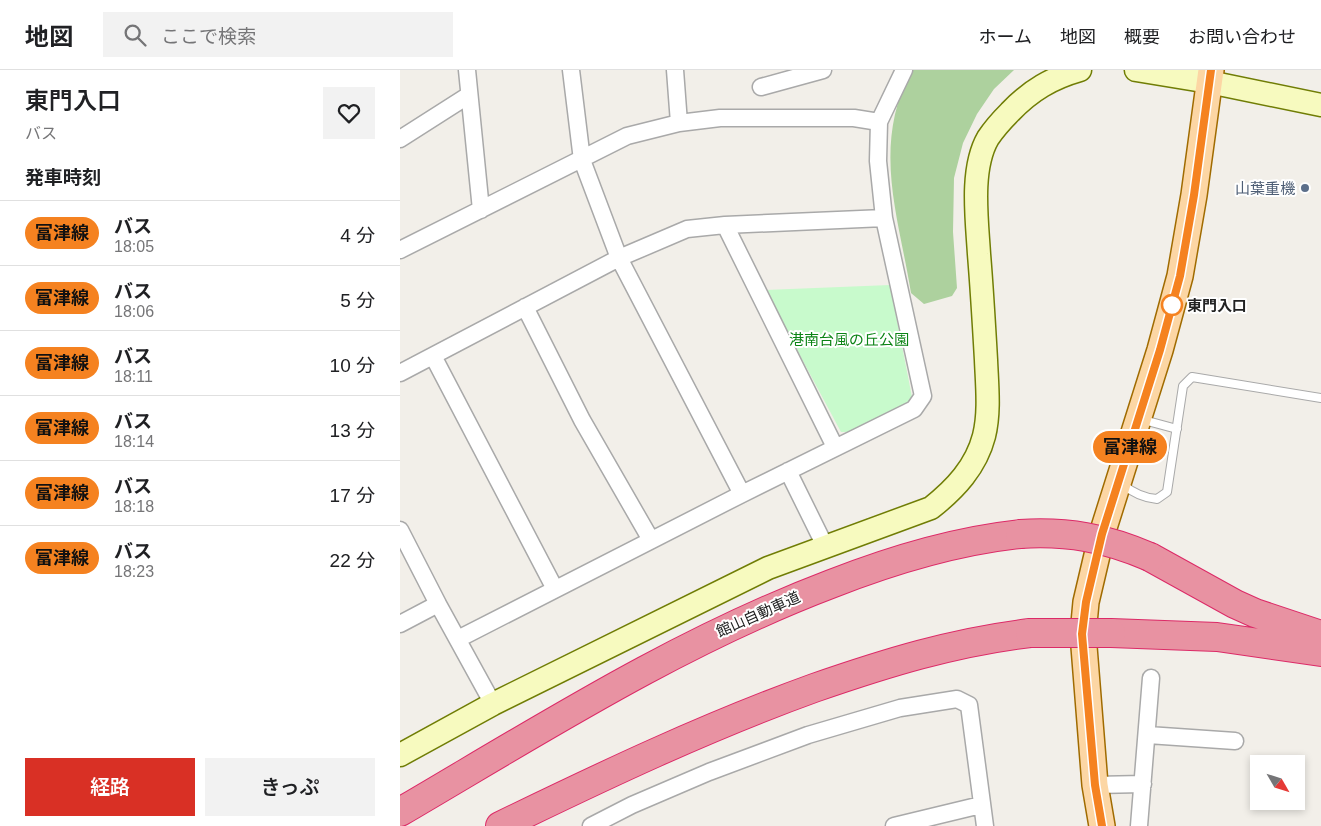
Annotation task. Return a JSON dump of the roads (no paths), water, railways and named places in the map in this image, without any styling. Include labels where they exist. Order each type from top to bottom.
[{"type":"highway","name":"館山自動車道","points":[[400,812],[599,696],[708,636],[794,598],[858,573],[920,553],[967,542],[1020,534],[1052,533],[1079,535],[1115,543],[1150,556],[1242,607],[1321,634]]},
{"type":"highway","points":[[500,826],[592,781],[764,706],[873,667],[945,647],[993,637],[1030,633],[1111,633],[1217,637],[1321,652]]},
{"type":"main road","points":[[1102,826],[1095,785],[1082,634],[1086,602],[1102,534],[1160,350],[1180,276],[1194,195],[1210,76]]},
{"type":"street","points":[[467,70],[481,210]]},
{"type":"street","points":[[571,70],[582,160],[618,258],[742,494]]},
{"type":"street","points":[[675,70],[679,123]]},
{"type":"street","points":[[761,88],[823,70]]},
{"type":"street","points":[[458,640],[742,494],[914,409],[922,396],[884,218],[878,161],[879,122],[904,70]]},
{"type":"street","points":[[400,755],[492,704],[768,568],[931,508],[950,493],[965,476],[974,461],[984,436],[988,398],[976,203],[980,164],[988,139],[1000,123],[1026,96],[1057,77],[1080,70]]},
{"type":"street","points":[[1136,70],[1210,76],[1321,105]]},
{"type":"street","points":[[400,139],[469,95]]},
{"type":"street","points":[[400,250],[582,160],[626,136],[679,123],[720,118],[854,118],[879,122]]},
{"type":"street","points":[[400,373],[618,258],[687,229],[725,225],[884,218]]},
{"type":"street","points":[[725,225],[835,448]]},
{"type":"street","points":[[526,307],[582,420],[652,540]]},
{"type":"street","points":[[433,356],[555,589]]},
{"type":"street","points":[[788,471],[825,546]]},
{"type":"street","points":[[400,530],[492,704]]},
{"type":"street","points":[[400,624],[438,604]]},
{"type":"street","points":[[1139,826],[1148,735],[1151,678]]},
{"type":"street","points":[[591,826],[632,805],[683,783],[808,735],[900,708],[958,699],[969,705],[985,826]]},
{"type":"street","points":[[1148,735],[1235,742]]},
{"type":"street","points":[[1095,785],[1143,784]]},
{"type":"street","points":[[894,826],[981,805]]},
{"type":"lane","points":[[1119,481],[1133,492],[1147,498],[1157,499],[1167,492],[1183,386],[1192,377],[1321,398]]},
{"type":"lane","points":[[1138,419],[1177,429]]},
{"type":"place","name":"山葉重機","points":[[1305,188]]},
{"type":"place","name":"東門入口","points":[[1172,305]]},
{"type":"park label","name":"港南台風の丘公園","points":[[849,339]]}]
